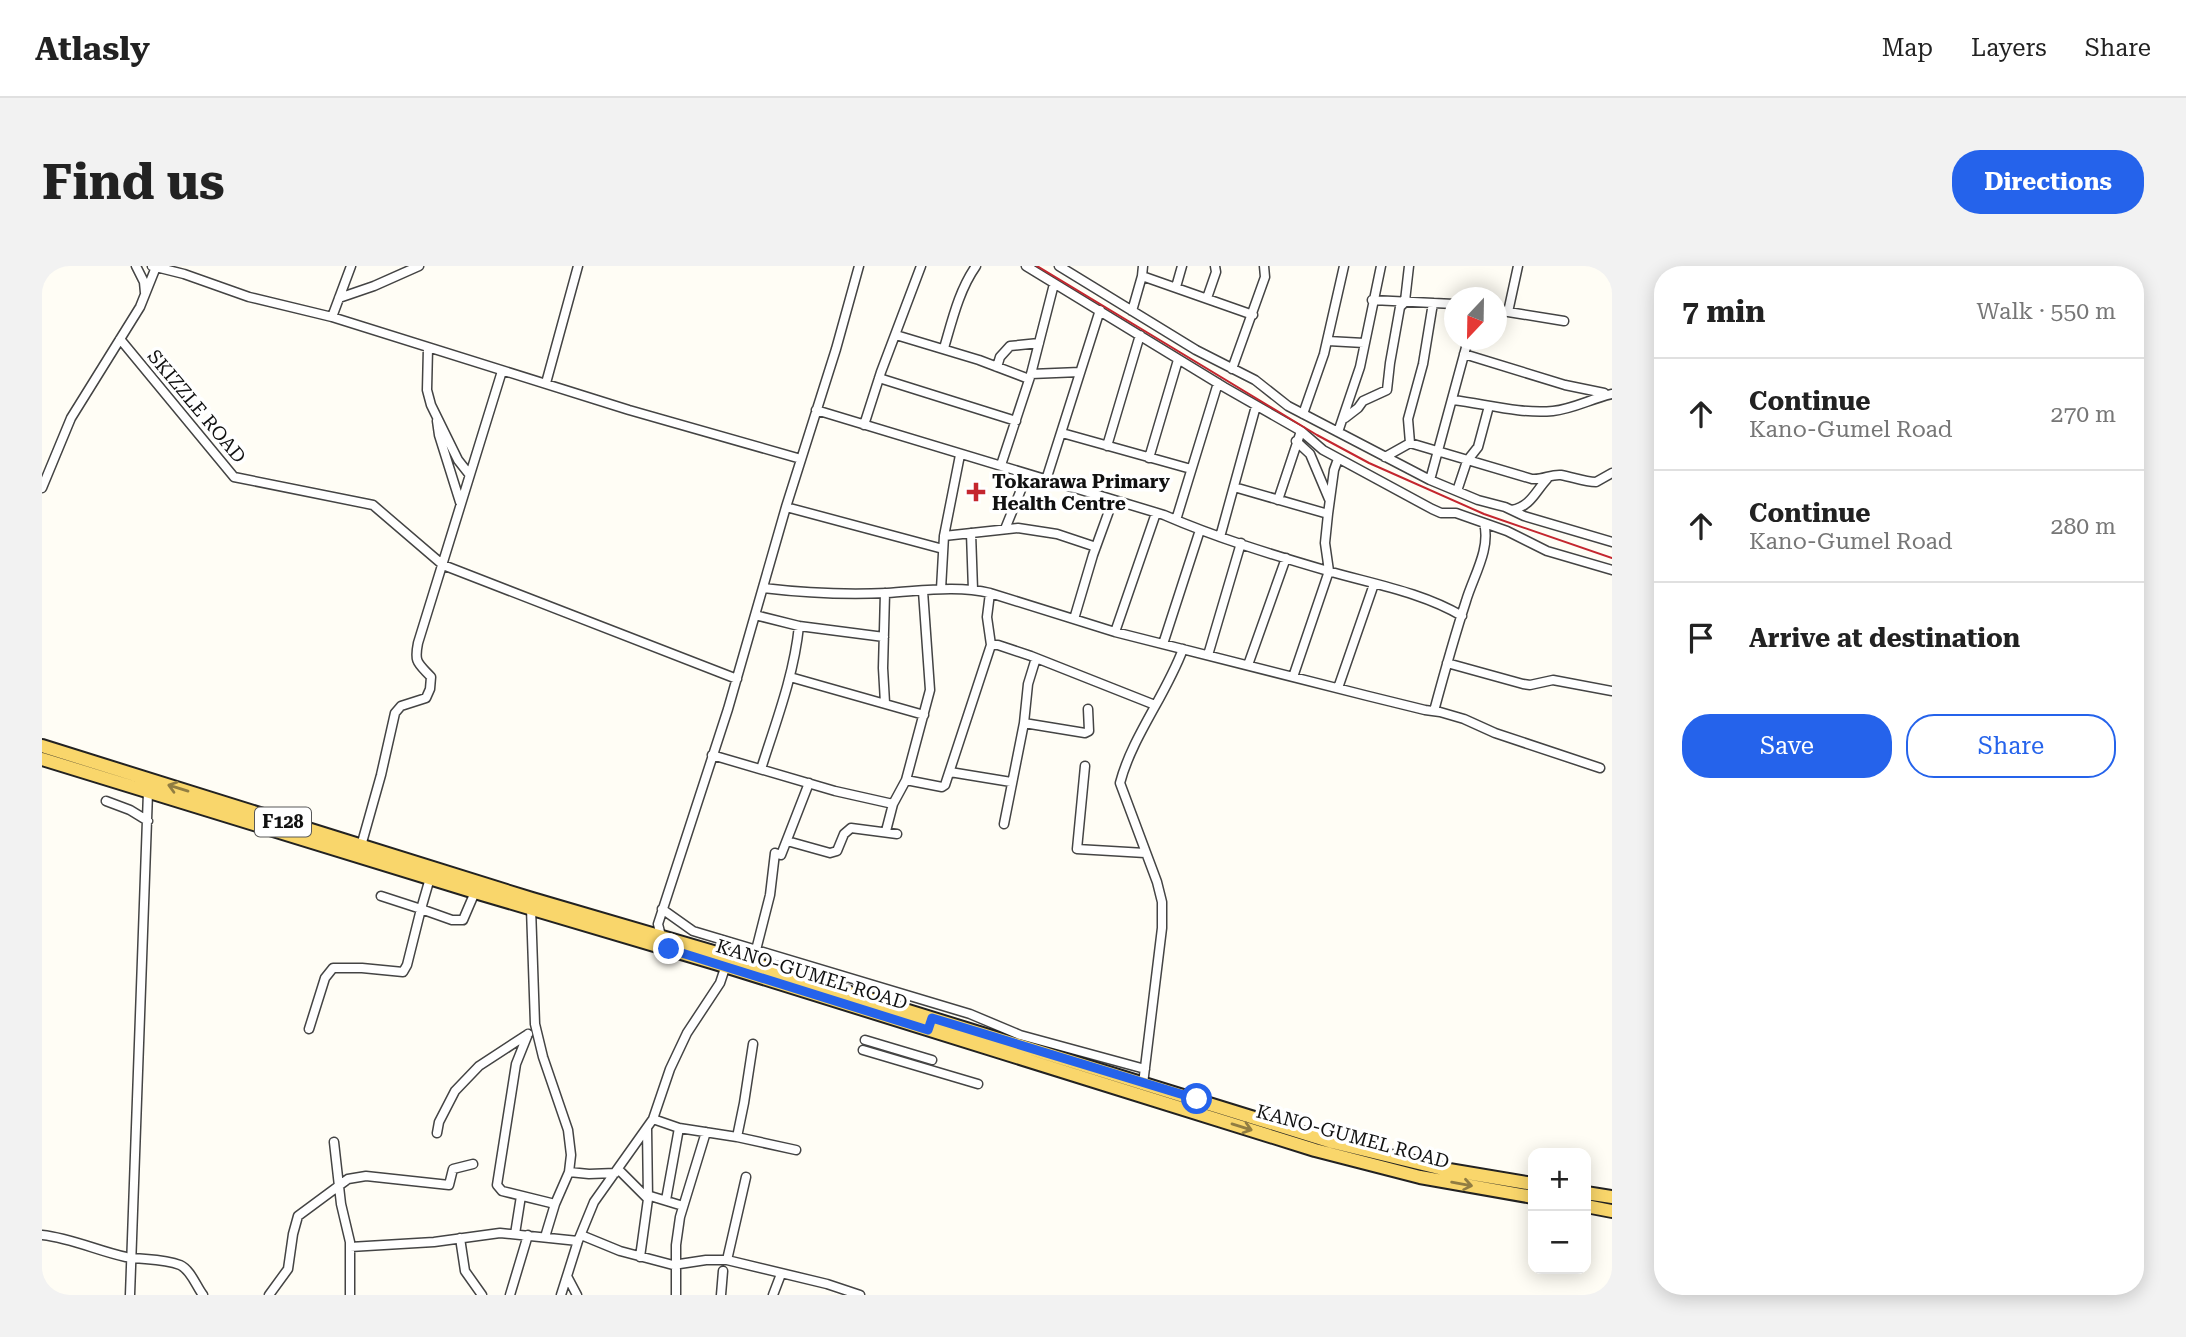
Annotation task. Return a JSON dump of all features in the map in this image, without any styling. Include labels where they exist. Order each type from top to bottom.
[{"type":"main road","name":"KANO-GUMEL ROAD","points":[[42,746],[361,846],[458,881],[661,936],[1302,1146],[1528,1196]]},
{"type":"main road","name":"KANO-GUMEL ROAD","points":[[42,759],[430,878],[458,881],[475,892],[725,968],[1143,1084],[1421,1171],[1528,1183]]},
{"type":"main road","points":[[1591,1194],[1612,1197]]},
{"type":"main road","points":[[1591,1207],[1612,1211]]},
{"type":"street","points":[[136,266],[144,282],[144,299]]},
{"type":"street","points":[[332,317],[351,266]]},
{"type":"street","points":[[338,298],[419,266]]},
{"type":"street","points":[[546,383],[578,266]]},
{"type":"street","points":[[661,936],[657,924],[737,679],[859,266]]},
{"type":"street","points":[[864,425],[921,266]]},
{"type":"street","points":[[944,348],[958,304],[976,266]]},
{"type":"street","points":[[1026,266],[1301,431],[1338,459],[1432,509],[1441,513],[1456,513],[1524,538],[1548,551],[1612,570]]},
{"type":"street","points":[[1059,266],[1196,350],[1255,380],[1288,406],[1430,480],[1524,516],[1612,542]]},
{"type":"street","points":[[1132,311],[1143,266]]},
{"type":"street","points":[[1176,287],[1182,266]]},
{"type":"street","points":[[1232,369],[1253,316],[1265,277],[1264,266]]},
{"type":"street","points":[[1303,414],[1319,374],[1344,266]]},
{"type":"street","points":[[1338,432],[1360,367],[1381,266]]},
{"type":"street","points":[[1343,421],[1359,408],[1363,401],[1387,390],[1401,307],[1405,301],[1409,266]]},
{"type":"street","points":[[1518,266],[1508,312],[1564,321]]},
{"type":"street","points":[[42,488],[71,418],[144,299],[154,267],[249,296],[332,317],[629,410],[801,460]]},
{"type":"street","points":[[1207,298],[1216,272],[1212,267]]},
{"type":"street","points":[[1142,276],[1253,316]]},
{"type":"street","points":[[1001,465],[1030,377],[1054,284]]},
{"type":"street","points":[[1373,300],[1444,304]]},
{"type":"street","points":[[1410,443],[1408,419],[1423,364],[1433,303]]},
{"type":"street","points":[[1046,480],[1100,310]]},
{"type":"street","points":[[896,335],[1030,377],[1080,372]]},
{"type":"street","points":[[1107,446],[1140,335]]},
{"type":"street","name":"SKIZZLE ROAD","points":[[120,339],[234,477],[373,505],[443,565],[737,679]]},
{"type":"street","points":[[1328,341],[1364,343]]},
{"type":"street","points":[[997,367],[1000,357],[1010,346],[1039,343]]},
{"type":"street","points":[[428,348],[426,390],[458,460],[469,474]]},
{"type":"street","points":[[1430,480],[1465,350]]},
{"type":"street","points":[[1464,354],[1565,385],[1611,394]]},
{"type":"street","points":[[1149,458],[1178,359]]},
{"type":"street","points":[[361,846],[395,713],[401,706],[426,698],[430,689],[431,677],[416,662],[418,643],[502,371]]},
{"type":"street","points":[[879,379],[1016,421]]},
{"type":"street","points":[[1176,520],[1217,383]]},
{"type":"street","points":[[1453,400],[1532,411],[1556,411],[1611,394]]},
{"type":"street","points":[[1220,537],[1256,406]]},
{"type":"street","points":[[1457,491],[1467,461],[1478,447],[1489,406]]},
{"type":"street","points":[[817,410],[1156,513],[1286,558],[1430,600],[1462,616]]},
{"type":"street","points":[[437,418],[439,435],[460,503]]},
{"type":"street","points":[[1278,500],[1301,431]]},
{"type":"street","points":[[1062,433],[1191,470]]},
{"type":"street","points":[[1296,441],[1310,454],[1329,499]]},
{"type":"street","points":[[1385,457],[1410,443],[1532,479],[1547,479]]},
{"type":"street","points":[[942,589],[944,536],[961,455]]},
{"type":"street","points":[[1293,677],[1329,571],[1325,543],[1329,499],[1338,459]]},
{"type":"street","points":[[1512,510],[1532,499],[1547,479],[1555,475],[1596,482],[1612,473]]},
{"type":"street","points":[[1005,529],[1027,475]]},
{"type":"street","points":[[1234,487],[1328,514]]},
{"type":"street","points":[[1074,619],[1113,500]]},
{"type":"street","points":[[786,507],[943,549]]},
{"type":"street","points":[[1115,632],[1156,513]]},
{"type":"street","points":[[1434,711],[1480,563],[1487,533],[1484,523]]},
{"type":"street","points":[[1487,533],[1495,527]]},
{"type":"street","points":[[944,536],[1018,528],[1056,534],[1096,547]]},
{"type":"street","points":[[1163,644],[1200,530]]},
{"type":"street","points":[[971,533],[974,590]]},
{"type":"street","points":[[1208,656],[1241,543]]},
{"type":"street","points":[[1248,665],[1286,558]]},
{"type":"street","points":[[1338,688],[1374,584]]},
{"type":"street","points":[[763,588],[829,594],[942,589],[990,593],[1115,632],[1464,719],[1495,733],[1600,768]]},
{"type":"street","points":[[886,831],[893,804],[905,780],[930,690],[923,591]]},
{"type":"street","points":[[885,593],[885,703]]},
{"type":"street","points":[[905,780],[942,787],[950,772],[990,645],[987,617],[990,593]]},
{"type":"street","points":[[755,615],[799,626],[884,637]]},
{"type":"street","points":[[761,769],[790,677],[799,626]]},
{"type":"street","points":[[990,645],[1009,648],[1155,705]]},
{"type":"street","points":[[1143,1084],[1162,916],[1161,894],[1120,783],[1183,649]]},
{"type":"street","points":[[1004,824],[1011,782],[1016,770],[1028,684],[1036,658]]},
{"type":"street","points":[[1447,663],[1523,684],[1553,680],[1612,691]]},
{"type":"street","points":[[790,677],[924,715]]},
{"type":"street","points":[[1024,723],[1085,733],[1089,731],[1087,709]]},
{"type":"street","points":[[712,755],[893,804]]},
{"type":"street","points":[[1085,766],[1077,849],[1145,853]]},
{"type":"street","points":[[950,772],[1011,782]]},
{"type":"street","points":[[756,950],[773,879],[773,858],[775,853],[781,855],[809,783]]},
{"type":"street","points":[[130,1295],[148,792]]},
{"type":"street","points":[[106,801],[130,810],[148,821]]},
{"type":"street","points":[[786,841],[830,853],[837,851],[844,834],[855,827],[897,834]]},
{"type":"street","points":[[309,1029],[326,978],[334,968],[403,972],[430,878]]},
{"type":"street","points":[[381,896],[452,920],[463,920],[475,892]]},
{"type":"street","points":[[531,908],[535,1024],[543,1057],[568,1130],[571,1154],[569,1172],[545,1237]]},
{"type":"street","points":[[662,909],[693,931],[970,1014],[1020,1035],[1145,1069]]},
{"type":"street","points":[[562,1295],[594,1202],[653,1119],[680,1046],[720,983],[725,968]]},
{"type":"street","points":[[535,1024],[516,1064],[497,1185],[502,1191],[555,1204]]},
{"type":"street","points":[[437,1133],[439,1122],[455,1091],[480,1066],[528,1034]]},
{"type":"street","points":[[865,1040],[932,1060]]},
{"type":"street","points":[[737,1137],[752,1044]]},
{"type":"street","points":[[863,1050],[978,1084]]},
{"type":"street","points":[[653,1119],[679,1128],[796,1150]]},
{"type":"street","points":[[640,1257],[648,1197],[647,1127]]},
{"type":"street","points":[[666,1200],[679,1128]]},
{"type":"street","points":[[676,1295],[676,1245],[683,1206],[706,1132]]},
{"type":"street","points":[[334,1142],[341,1203],[350,1247],[350,1295]]},
{"type":"street","points":[[269,1295],[288,1269],[298,1216],[340,1184],[354,1177],[366,1176],[449,1185],[453,1169],[473,1164]]},
{"type":"street","points":[[569,1172],[589,1174],[616,1171],[648,1197],[683,1206]]},
{"type":"street","points":[[727,1261],[747,1177]]},
{"type":"street","points":[[515,1234],[521,1196]]},
{"type":"street","points":[[350,1247],[434,1242],[500,1233],[580,1238],[640,1257],[677,1265],[706,1260],[727,1261],[827,1284],[860,1295]]},
{"type":"street","points":[[42,1235],[62,1238],[130,1258],[145,1258],[182,1266],[203,1295]]},
{"type":"street","points":[[510,1295],[528,1235]]},
{"type":"street","points":[[460,1238],[465,1271],[482,1295]]},
{"type":"street","points":[[721,1295],[723,1271]]},
{"type":"street","points":[[773,1295],[781,1274]]},
{"type":"street","points":[[568,1278],[577,1295]]},
{"type":"railway","points":[[1037,266],[1317,435],[1369,463],[1484,514],[1612,558]]},
{"type":"place","name":"Tokarawa Primary Health Centre","points":[[976,492]]},
{"type":"route","points":[[669,949],[928,1030],[932,1018],[1197,1099]]}]
